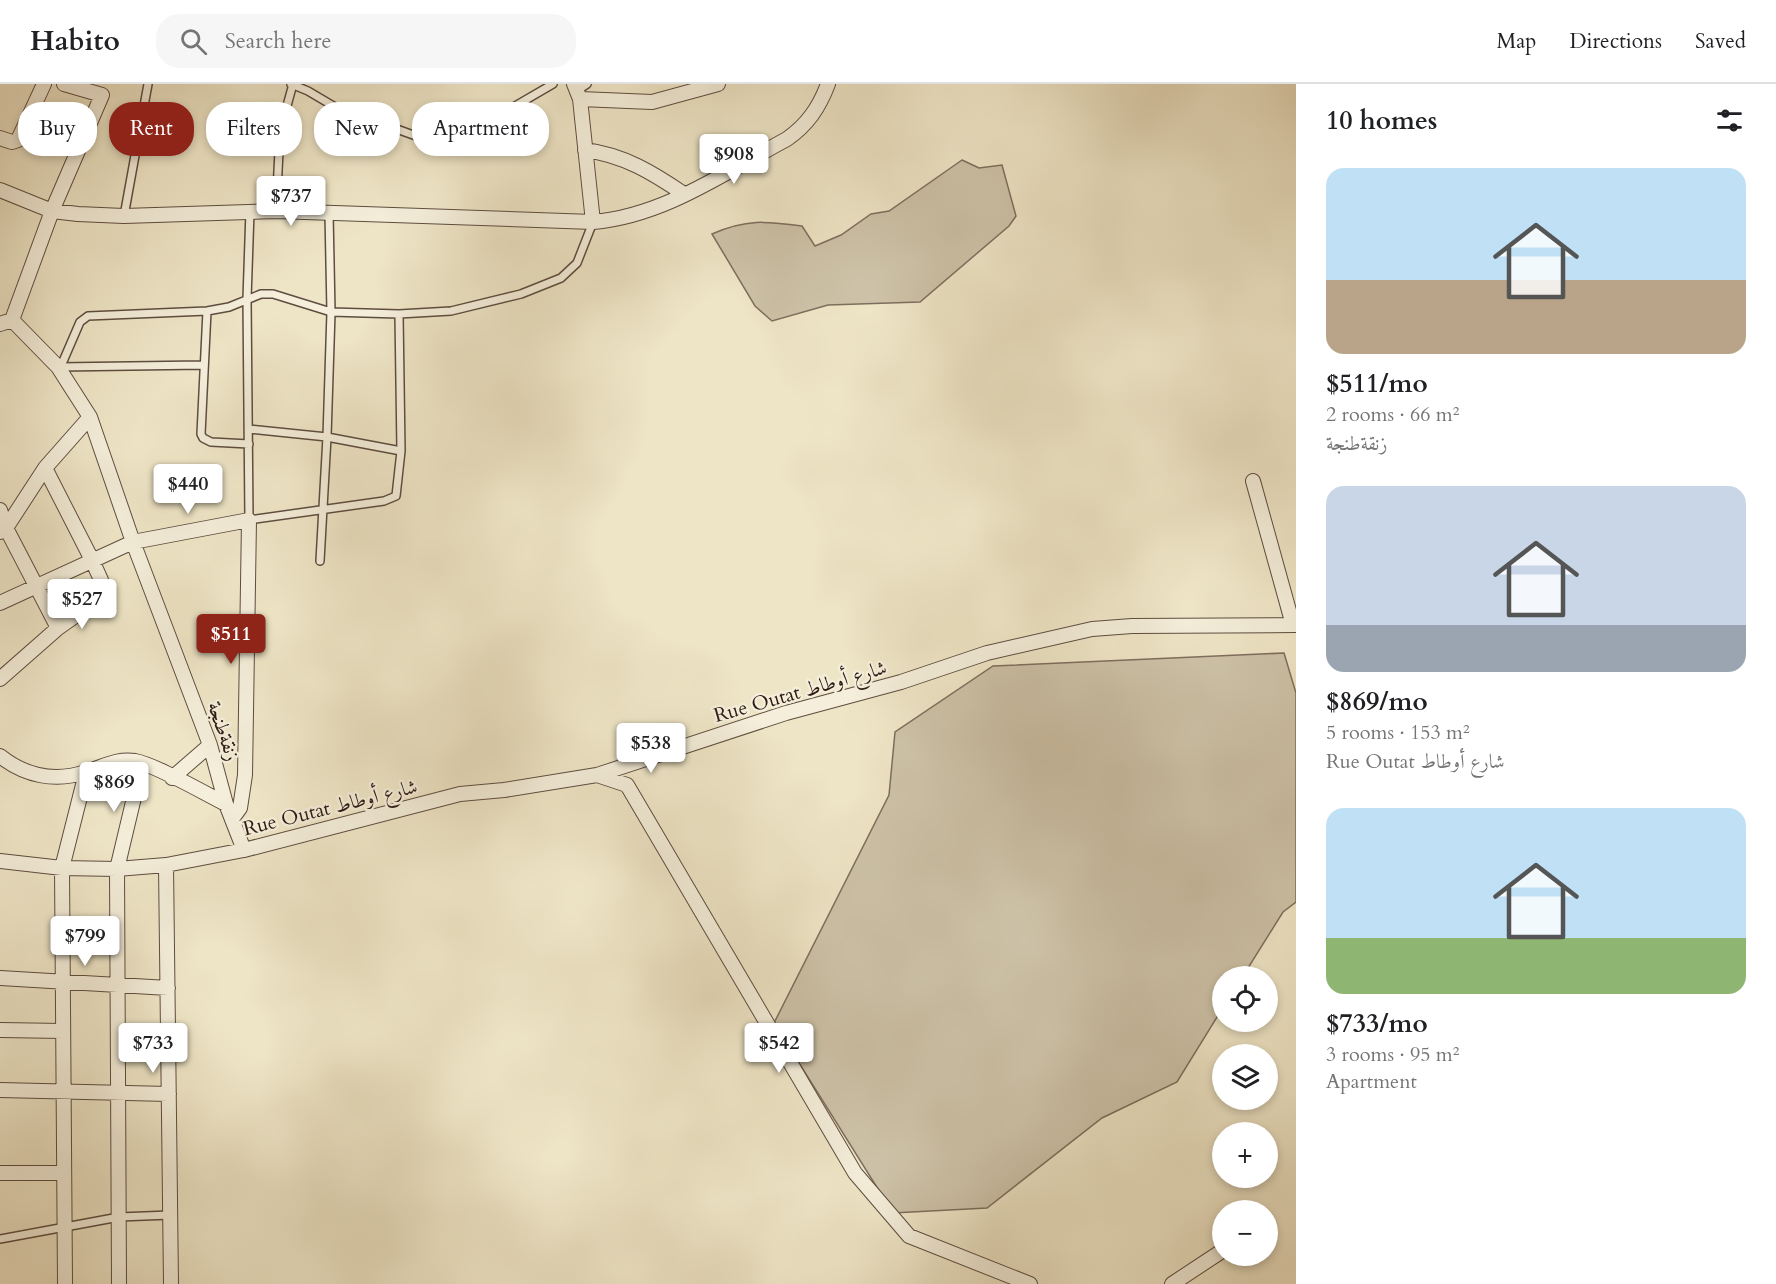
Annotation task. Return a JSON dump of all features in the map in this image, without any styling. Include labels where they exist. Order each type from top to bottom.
[{"type":"street","points":[[0,138],[12,142],[18,140],[44,84]]},
{"type":"street","points":[[6,322],[104,89],[64,84]]},
{"type":"street","points":[[593,222],[580,89],[652,102],[718,84]]},
{"type":"street","points":[[0,190],[52,211],[124,216],[276,211],[593,222],[623,219],[661,207],[804,128],[816,111],[828,84]]},
{"type":"street","points":[[585,150],[604,152],[635,163],[684,194]]},
{"type":"street","name":"زنقةطنجة","points":[[6,322],[59,367],[90,417],[133,542],[210,745],[226,804],[244,850]]},
{"type":"street","points":[[3,530],[45,468],[90,417]]},
{"type":"street","points":[[0,679],[58,628],[97,599],[101,580],[45,468]]},
{"type":"street","points":[[1253,481],[1295,625]]},
{"type":"street","points":[[0,510],[3,530],[58,628]]},
{"type":"street","points":[[0,603],[133,542],[249,520],[245,775],[240,808],[232,819]]},
{"type":"street","name":"Rue Outat شارع أوطاط","points":[[0,861],[62,868],[117,869],[166,864],[244,850],[460,794],[504,790],[597,775],[786,713],[884,687],[987,653],[1092,629],[1132,626],[1295,625]]},
{"type":"street","points":[[172,777],[210,745]]},
{"type":"street","points":[[0,756],[15,768],[48,777],[86,773],[124,760],[142,764],[226,804]]},
{"type":"street","points":[[119,1284],[117,869],[142,764]]},
{"type":"street","points":[[64,1284],[62,868],[86,773]]},
{"type":"street","points":[[597,775],[627,785],[863,1182],[909,1236],[1030,1284]]},
{"type":"street","points":[[166,864],[171,1284]]},
{"type":"street","points":[[0,978],[168,987]]},
{"type":"street","points":[[0,1030],[63,1031]]},
{"type":"street","points":[[0,1090],[169,1094]]},
{"type":"street","points":[[0,1173],[64,1173]]},
{"type":"street","points":[[1172,1284],[1212,1258]]},
{"type":"lane","points":[[124,216],[148,84]]},
{"type":"lane","points":[[276,211],[280,130],[292,84],[352,117],[443,143],[455,141],[553,84]]},
{"type":"lane","points":[[250,211],[247,299],[249,520],[384,501],[396,496],[401,451],[399,314]]},
{"type":"lane","points":[[320,561],[325,510],[331,312],[329,213]]},
{"type":"lane","points":[[203,365],[59,367],[84,316],[207,312],[229,307],[247,299],[273,294],[331,312],[399,314],[451,311],[544,287],[561,278],[577,263],[593,222]]},
{"type":"lane","points":[[207,312],[201,434],[203,438],[211,442],[249,444]]},
{"type":"lane","points":[[249,429],[327,437],[401,451]]},
{"type":"lane","points":[[0,1239],[119,1217],[170,1215]]},
{"type":"shaded area","points":[[962,160],[979,168],[1002,165],[1016,216],[1009,226],[920,302],[828,305],[772,321],[755,306],[712,234],[756,222],[789,224],[802,226],[815,246],[841,235],[871,214],[889,211]]},
{"type":"shaded area","points":[[1284,653],[1296,693],[1296,902],[1283,912],[1249,966],[1212,966],[1212,1025],[1177,1082],[1102,1118],[987,1208],[893,1213],[774,1023],[889,795],[895,732],[993,666]]}]
